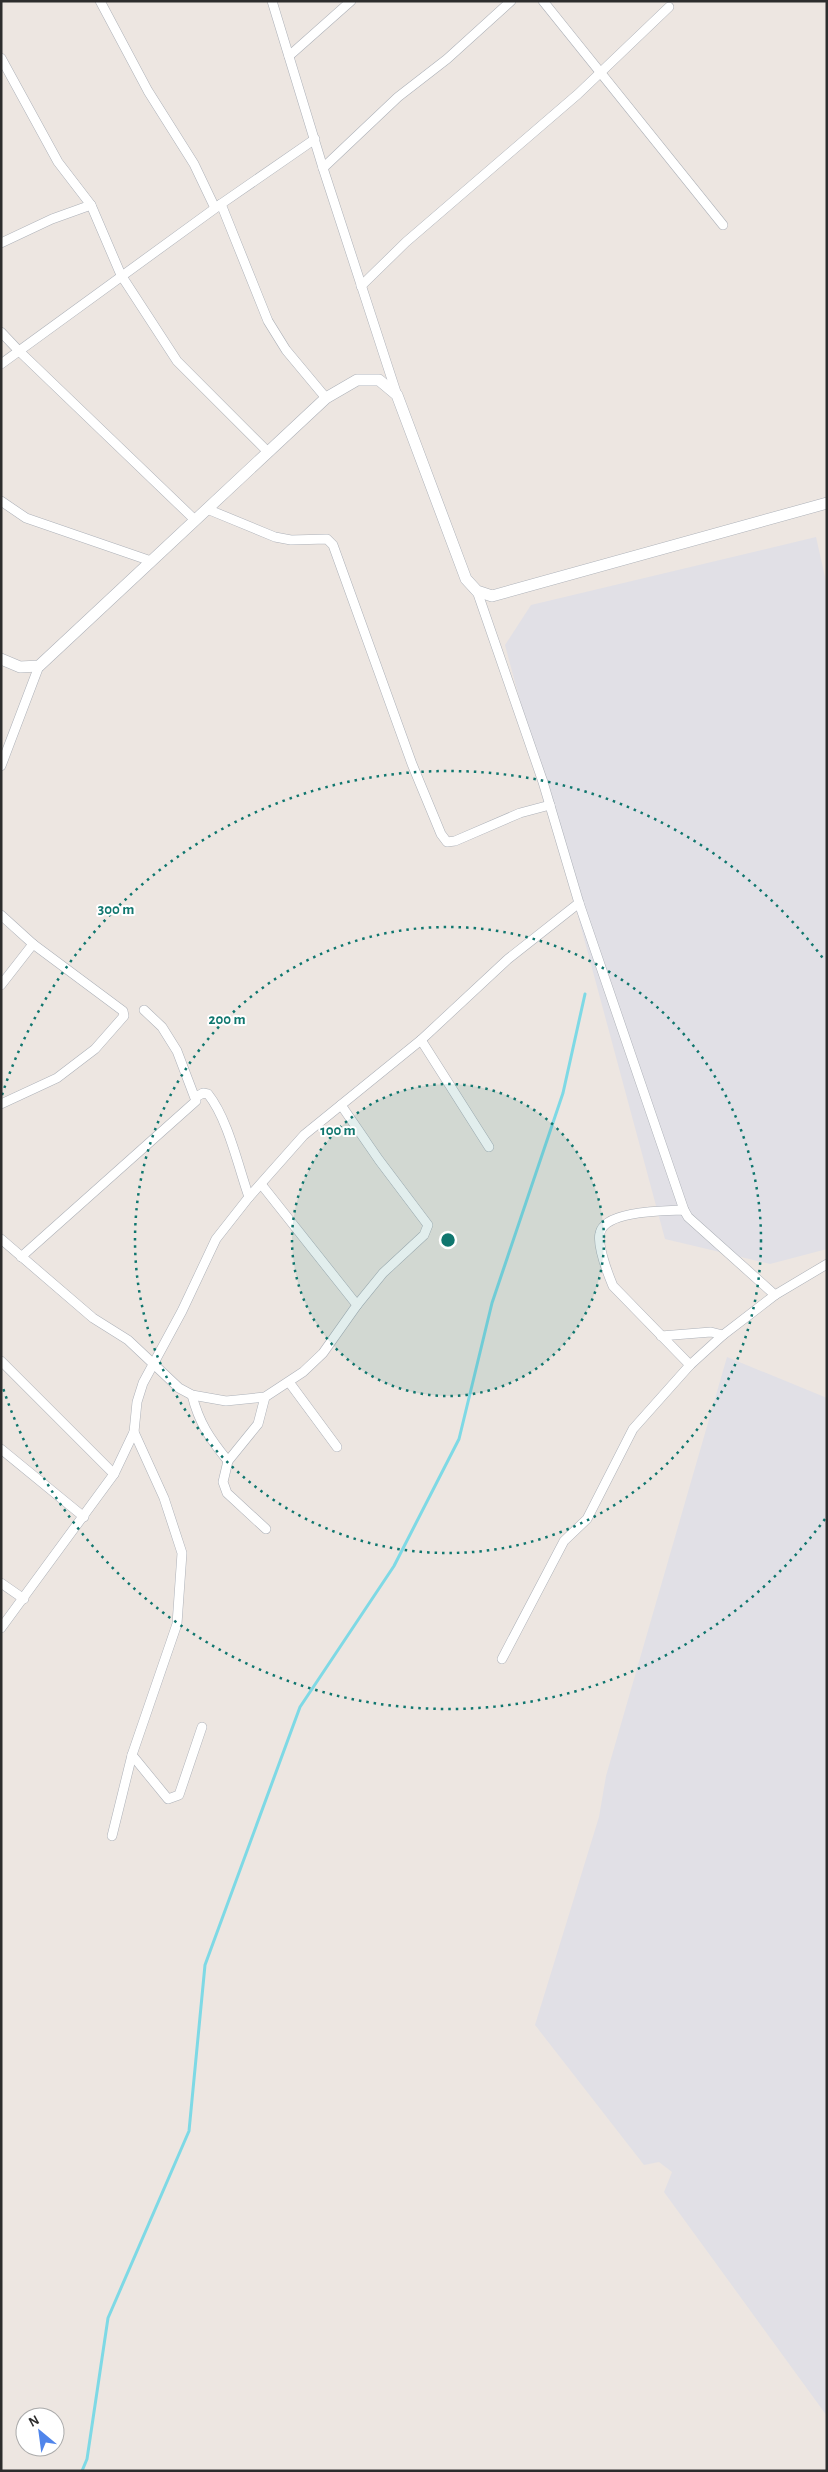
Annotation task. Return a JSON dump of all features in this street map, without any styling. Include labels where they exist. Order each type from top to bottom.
[{"type":"street","points":[[100,1],[148,91],[218,206],[268,321],[286,350],[326,398]]},
{"type":"street","points":[[272,1],[323,168],[397,395],[466,580],[477,590],[492,596],[827,503]]},
{"type":"street","points":[[289,56],[352,1]]},
{"type":"street","points":[[323,168],[398,98],[447,59],[511,1]]},
{"type":"street","points":[[543,1],[602,72],[723,225]]},
{"type":"street","points":[[361,286],[406,242],[602,72],[669,7]]},
{"type":"street","points":[[1,58],[58,162],[91,205],[122,275],[177,361],[268,452]]},
{"type":"street","points":[[1,364],[218,206],[315,139]]},
{"type":"street","points":[[1,243],[52,219],[91,205]]},
{"type":"street","points":[[1,332],[195,520]]},
{"type":"street","points":[[1,766],[39,666],[151,561],[326,398],[357,380],[379,380],[397,395]]},
{"type":"street","points":[[1,501],[26,518],[151,561]]},
{"type":"street","points":[[207,509],[275,537],[291,540],[327,539],[333,545],[412,764],[441,834],[448,842],[455,841],[520,813],[550,805]]},
{"type":"street","points":[[477,590],[550,805],[579,904],[684,1210],[688,1217],[775,1295]]},
{"type":"street","points":[[1,659],[20,667],[39,666]]},
{"type":"street","points":[[1,1628],[114,1474],[134,1432],[137,1402],[143,1383],[182,1310],[216,1239],[249,1197],[304,1135],[421,1040],[508,959],[579,904]]},
{"type":"street","points":[[1,915],[32,944],[123,1011],[124,1016],[95,1049],[57,1078],[1,1104]]},
{"type":"street","points":[[1,986],[32,944]]},
{"type":"street","points":[[144,1010],[162,1027],[177,1051],[196,1097]]},
{"type":"street","points":[[421,1040],[489,1147]]},
{"type":"street","points":[[21,1257],[158,1136],[196,1100],[196,1097],[203,1093],[208,1094],[212,1099],[222,1119],[249,1197]]},
{"type":"street","points":[[1,1239],[93,1318],[128,1340],[179,1388],[192,1395],[226,1400],[265,1397],[278,1387],[289,1382],[323,1353],[357,1305],[383,1273],[424,1234],[428,1225],[341,1105]]},
{"type":"street","points":[[260,1184],[357,1305]]},
{"type":"street","points":[[684,1210],[627,1214],[602,1227],[600,1234],[607,1272],[614,1286],[690,1365]]},
{"type":"street","points":[[502,1660],[564,1540],[587,1519],[633,1428],[690,1365],[723,1335],[775,1295],[827,1264]]},
{"type":"street","points":[[661,1336],[711,1332],[723,1335]]},
{"type":"street","points":[[1,1361],[114,1474]]},
{"type":"street","points":[[289,1382],[337,1447]]},
{"type":"street","points":[[192,1395],[198,1418],[211,1440],[228,1461]]},
{"type":"street","points":[[265,1397],[258,1424],[228,1461],[223,1482],[228,1493],[266,1529]]},
{"type":"street","points":[[112,1836],[132,1755],[177,1624],[182,1554],[164,1498],[134,1432]]},
{"type":"street","points":[[1,1449],[84,1517]]},
{"type":"street","points":[[1,1583],[24,1598]]},
{"type":"street","points":[[132,1755],[168,1799],[172,1799],[179,1794],[202,1727]]},
{"type":"shaded area","points":[[816,537],[827,586],[827,1249],[770,1264],[665,1239],[505,645],[531,605]]},
{"type":"shaded area","points":[[727,1357],[827,1398],[827,2416],[664,2192],[672,2172],[659,2162],[644,2165],[535,2025],[599,1817],[606,1776]]},
{"type":"waterway","points":[[82,2471],[87,2459],[108,2318],[189,2131],[205,1965],[300,1707],[394,1566],[459,1439],[492,1303],[563,1093],[585,994]]}]
